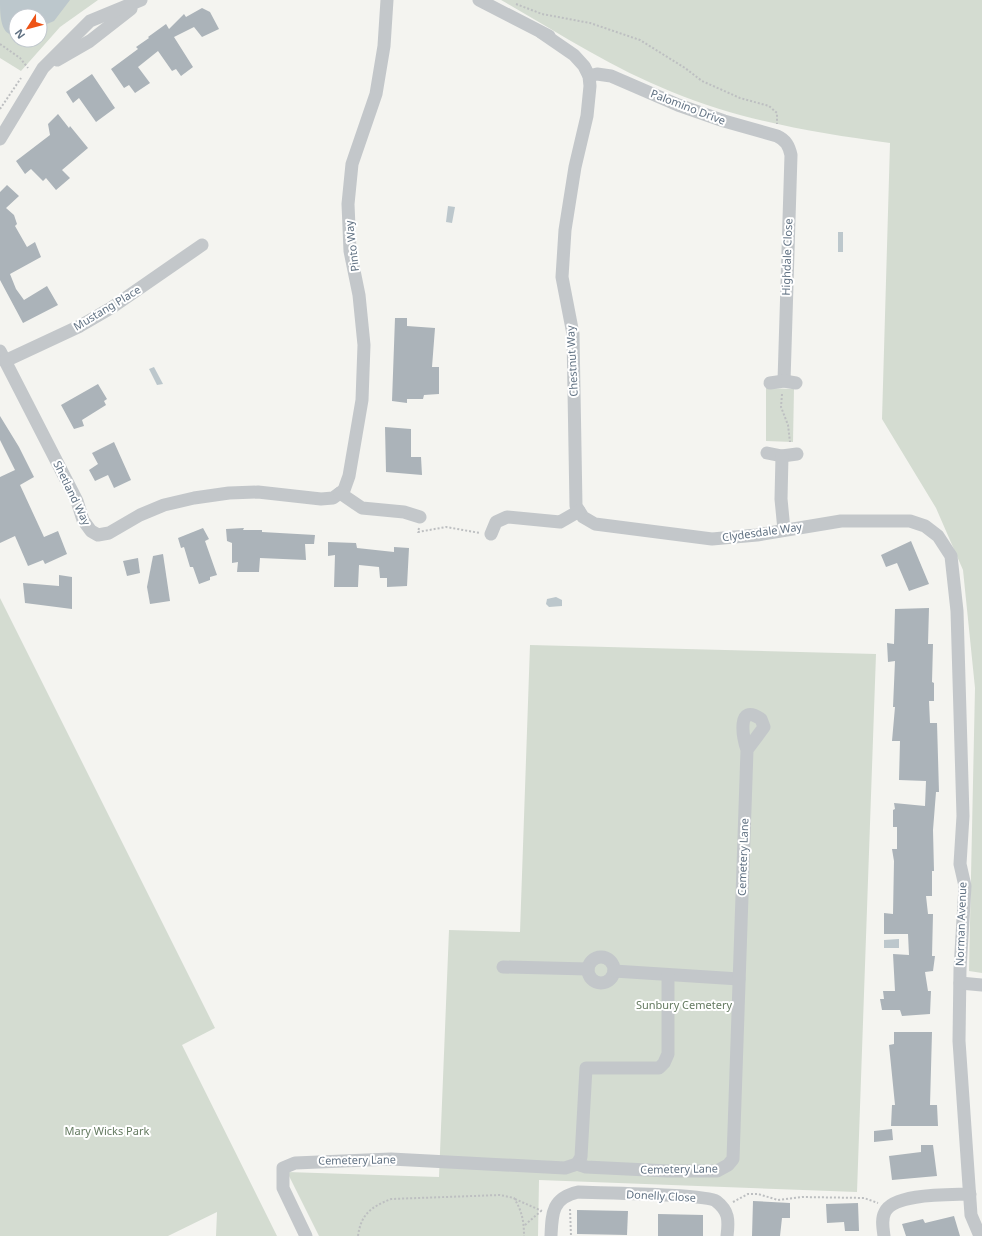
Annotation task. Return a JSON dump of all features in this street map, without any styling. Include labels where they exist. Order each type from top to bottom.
[{"type":"street","points":[[0,138],[44,68],[90,41],[141,0]]},
{"type":"street","name":"Pinto Way","points":[[340,493],[344,490],[349,476],[362,400],[364,345],[359,295],[350,251],[348,204],[352,164],[376,94],[384,46],[387,0]]},
{"type":"street","points":[[479,0],[542,33],[574,56],[593,75]]},
{"type":"street","name":"Palomino Drive","points":[[593,75],[611,76],[678,105],[718,119],[779,137]]},
{"type":"street","name":"Chestnut Way","points":[[579,512],[576,506],[573,334],[562,277],[565,230],[575,167],[587,116],[593,75]]},
{"type":"street","name":"Highdale Close","points":[[779,137],[784,140],[789,147],[791,155],[790,382]]},
{"type":"street","name":"Mustang Place","points":[[3,356],[80,326],[111,308],[202,245]]},
{"type":"street","name":"Shetland Way","points":[[3,356],[77,500],[83,520],[91,531],[98,535],[109,533],[140,515],[164,506],[194,498],[229,493],[258,492],[321,499],[333,498],[340,493]]},
{"type":"street","points":[[770,383],[790,382]]},
{"type":"street","points":[[767,453],[790,453],[781,499],[784,530]]},
{"type":"street","points":[[340,493],[362,508],[404,512],[420,517]]},
{"type":"street","points":[[491,534],[496,522],[507,517],[560,522],[579,512]]},
{"type":"street","name":"Clydesdale Way","points":[[579,512],[583,517],[595,524],[712,539],[757,535],[841,521],[910,521],[925,526]]},
{"type":"street","name":"Norman Avenue","points":[[925,526],[938,536],[951,556],[957,611],[963,816],[960,864],[965,886],[960,983],[959,1041],[971,1215],[980,1236]]},
{"type":"street","name":"Cemetery Lane","points":[[306,1236],[283,1188],[283,1168],[295,1163],[391,1159],[565,1168],[577,1164],[586,1168],[668,1171],[717,1171],[728,1165],[733,1159],[747,750]]},
{"type":"street","points":[[503,967],[588,969],[590,978],[598,983],[607,982],[614,971],[738,979]]},
{"type":"street","points":[[577,1164],[581,1157],[586,1068],[658,1068],[664,1063],[668,1054],[668,975]]},
{"type":"street","points":[[960,983],[982,985]]},
{"type":"street","name":"Donelly Close","points":[[548,1212],[566,1195],[578,1192],[694,1197],[714,1200],[724,1209]]},
{"type":"street","points":[[884,1236],[882,1225],[885,1211],[894,1202],[915,1197],[970,1194]]},
{"type":"street","points":[[724,1209],[727,1212],[727,1236]]},
{"type":"street","points":[[548,1212],[552,1236]]},
{"type":"path","points":[[513,2],[542,14],[590,23],[640,40],[685,68],[702,81],[740,98],[769,106],[776,113],[779,137]]},
{"type":"path","points":[[0,44],[20,58],[28,68]]},
{"type":"path","points":[[790,382],[782,407],[788,425],[790,453]]},
{"type":"path","points":[[420,517],[418,532],[446,527],[491,534]]},
{"type":"path","points":[[724,1209],[748,1194],[758,1194],[778,1200],[802,1197],[864,1198],[889,1207]]},
{"type":"path","points":[[358,1236],[363,1218],[375,1206],[391,1199],[500,1195],[514,1198],[548,1212]]},
{"type":"path","points":[[514,1198],[520,1209],[524,1226],[524,1236]]},
{"type":"path","points":[[524,1226],[548,1212],[570,1209],[571,1236]]},
{"type":"green space","points":[[0,0],[98,0],[60,27],[48,41],[48,8],[8,8],[8,48],[41,48],[21,71],[0,58]]},
{"type":"green space","points":[[501,0],[982,0],[982,973],[969,971],[975,688],[963,570],[936,508],[882,419],[890,143],[780,125],[725,111],[699,102],[672,92],[606,61]]},
{"type":"green space","points":[[766,388],[794,389],[793,442],[766,441]]},
{"type":"green space","name":"Mary Wicks Park","points":[[0,598],[215,1028],[182,1045],[277,1236],[216,1236],[217,1212],[168,1236],[0,1236]]},
{"type":"green space","name":"Sunbury Cemetery","points":[[530,645],[876,654],[857,1192],[539,1180],[538,1236],[319,1236],[287,1172],[439,1177],[449,930],[520,932]]},
{"type":"shaded area","points":[[0,0],[70,0],[54,21],[48,24],[48,8],[8,8],[8,32],[2,23]]},
{"type":"shaded area","points":[[448,206],[455,207],[452,223],[446,222]]},
{"type":"shaded area","points":[[838,232],[843,232],[843,252],[838,252]]},
{"type":"shaded area","points":[[154,367],[163,384],[157,385],[149,369]]},
{"type":"shaded area","points":[[556,597],[562,600],[562,606],[549,607],[546,604],[547,599]]},
{"type":"shaded area","points":[[899,939],[899,948],[884,948],[884,940]]},
{"type":"building","points":[[202,8],[210,12],[219,29],[202,37],[194,27],[174,37],[193,67],[181,76],[176,69],[172,71],[158,51],[138,67],[150,83],[135,93],[129,85],[124,88],[111,69],[138,49],[136,47],[166,24],[169,29],[184,14],[186,17]]},
{"type":"building","points":[[92,74],[115,108],[96,122],[79,98],[73,103],[66,92]]},
{"type":"building","points":[[58,114],[88,148],[62,170],[70,178],[56,190],[46,178],[43,181],[31,169],[25,174],[16,161],[50,135],[48,124]]},
{"type":"building","points":[[7,185],[19,196],[6,208],[14,215],[17,224],[15,226],[27,247],[35,242],[41,257],[10,274],[16,289],[24,300],[47,286],[58,305],[23,323],[0,280],[0,192]]},
{"type":"building","points":[[395,318],[407,318],[407,326],[435,328],[432,367],[439,367],[439,394],[424,395],[423,399],[407,399],[407,403],[392,401]]},
{"type":"building","points":[[98,384],[107,399],[104,401],[106,405],[82,420],[84,426],[74,429],[61,405]]},
{"type":"building","points":[[0,416],[19,447],[34,477],[20,485],[44,537],[58,531],[67,554],[45,564],[43,560],[28,566],[15,536],[0,543],[0,477],[15,470],[0,440]]},
{"type":"building","points":[[385,427],[411,429],[411,457],[421,457],[422,475],[386,472]]},
{"type":"building","points":[[114,442],[131,480],[114,488],[108,475],[95,481],[89,470],[98,464],[92,453]]},
{"type":"building","points":[[203,528],[209,539],[205,541],[217,575],[210,577],[210,580],[199,584],[193,567],[190,567],[184,547],[181,548],[178,538]]},
{"type":"building","points":[[244,528],[243,530],[262,530],[262,532],[315,535],[314,544],[305,544],[306,560],[260,558],[259,572],[237,572],[238,562],[232,563],[232,543],[227,541],[226,529]]},
{"type":"building","points":[[911,541],[929,584],[909,591],[897,563],[886,567],[881,555]]},
{"type":"building","points":[[328,542],[356,543],[357,548],[394,552],[394,547],[409,548],[407,586],[387,587],[387,578],[380,578],[379,567],[359,565],[358,587],[334,587],[335,555],[328,556]]},
{"type":"building","points":[[163,554],[170,601],[150,604],[147,587],[153,556]]},
{"type":"building","points":[[138,558],[140,573],[127,576],[123,561]]},
{"type":"building","points":[[59,575],[72,577],[72,609],[25,603],[23,583],[59,586]]},
{"type":"building","points":[[929,608],[928,644],[933,644],[932,682],[934,683],[934,701],[929,701],[930,723],[937,723],[939,792],[936,792],[933,830],[934,871],[932,871],[932,896],[926,896],[928,914],[933,914],[932,956],[935,956],[933,971],[925,972],[928,991],[931,991],[930,1014],[902,1016],[900,1010],[882,1010],[880,999],[884,999],[883,991],[895,991],[893,954],[909,955],[908,934],[884,934],[884,913],[893,914],[894,861],[892,849],[897,849],[897,827],[893,827],[893,810],[895,809],[894,803],[925,806],[926,781],[899,780],[900,741],[892,741],[895,707],[893,707],[895,661],[888,662],[887,643],[894,644],[895,609]]},
{"type":"building","points":[[894,1032],[932,1032],[930,1105],[937,1105],[938,1126],[891,1126],[892,1105],[895,1105],[889,1045],[894,1044]]},
{"type":"building","points":[[892,1129],[893,1140],[874,1142],[874,1131]]},
{"type":"building","points":[[921,1145],[933,1145],[937,1176],[892,1180],[889,1156],[921,1152]]},
{"type":"building","points":[[753,1201],[790,1203],[790,1218],[782,1218],[780,1236],[752,1236]]},
{"type":"building","points":[[858,1203],[859,1231],[845,1231],[844,1222],[827,1223],[826,1204]]},
{"type":"building","points":[[577,1210],[628,1211],[627,1235],[577,1234]]},
{"type":"building","points":[[658,1214],[703,1215],[703,1236],[658,1236]]},
{"type":"building","points":[[954,1216],[960,1236],[906,1236],[902,1224],[923,1219],[925,1223]]}]
